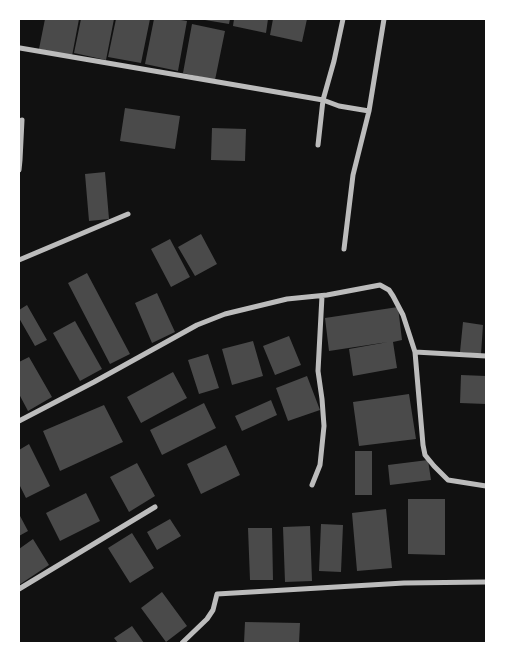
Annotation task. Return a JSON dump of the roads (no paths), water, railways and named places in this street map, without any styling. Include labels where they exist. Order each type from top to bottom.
[{"type":"street","points":[[318,146],[324,100],[343,19]]},
{"type":"street","points":[[344,249],[353,175],[369,111],[384,19]]},
{"type":"street","points":[[20,48],[324,100],[339,106],[369,111]]},
{"type":"street","points":[[19,170],[22,120]]},
{"type":"street","points":[[19,260],[128,214]]},
{"type":"street","points":[[19,421],[197,325],[225,314],[287,298],[322,296],[380,285],[389,290],[403,315],[415,352],[425,455],[448,480],[486,486]]},
{"type":"street","points":[[312,485],[320,465],[324,426],[318,371],[322,296]]},
{"type":"street","points":[[415,352],[486,356]]},
{"type":"street","points":[[19,589],[155,507]]},
{"type":"street","points":[[182,643],[207,619],[213,610],[217,594],[404,583],[486,582]]}]
